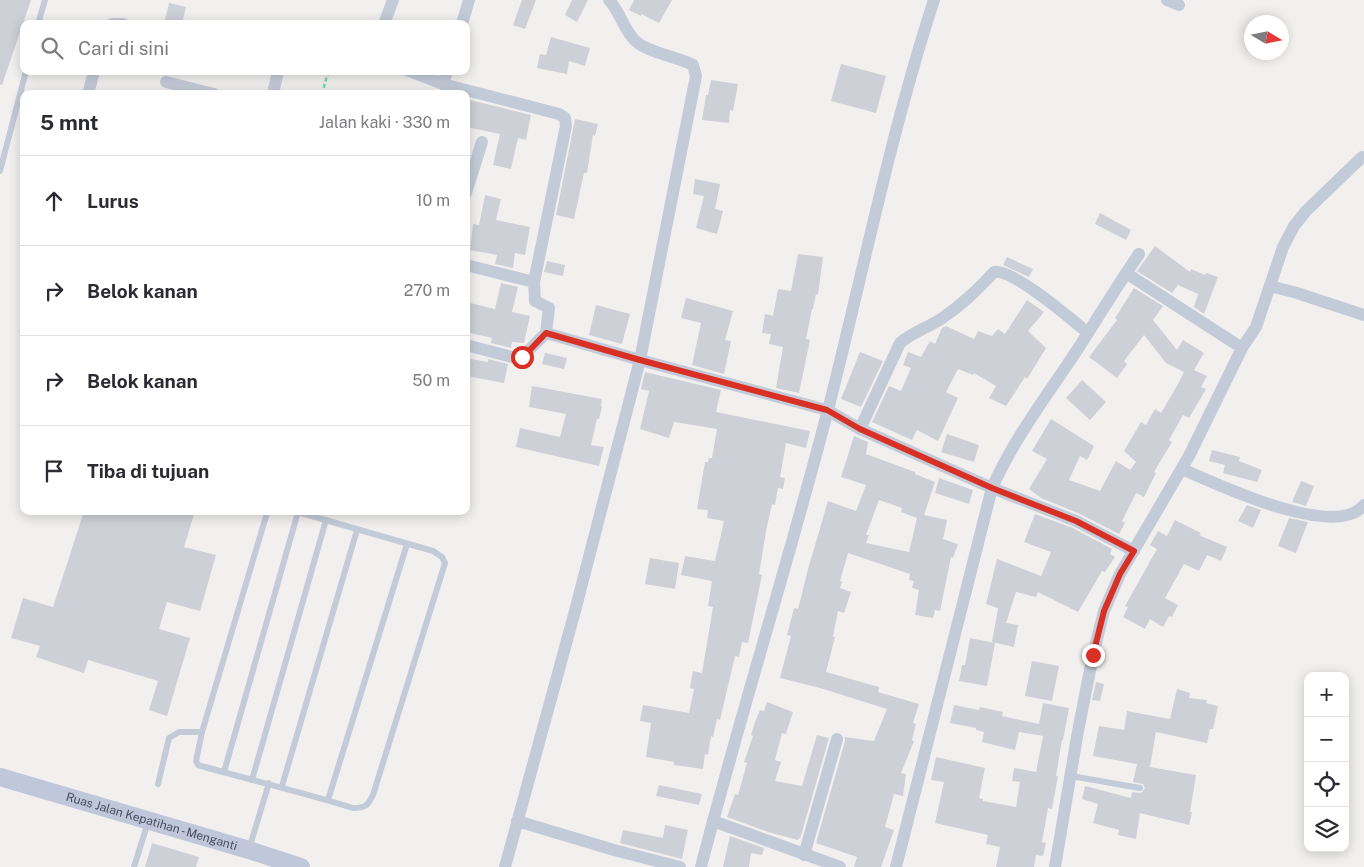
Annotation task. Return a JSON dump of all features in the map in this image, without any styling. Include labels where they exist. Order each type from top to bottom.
[{"type":"main road","name":"Ruas Jalan Kepatihan - Menganti","points":[[0,777],[301,867]]},
{"type":"street","points":[[386,20],[393,0]]},
{"type":"street","points":[[463,20],[469,0]]},
{"type":"street","points":[[505,867],[575,611],[640,360],[696,76],[693,65],[682,59],[650,50],[632,38],[617,9],[609,0]]},
{"type":"street","points":[[701,867],[827,410],[898,123],[920,42],[934,0]]},
{"type":"street","points":[[89,90],[93,75]]},
{"type":"street","points":[[274,90],[277,75]]},
{"type":"street","points":[[419,75],[466,90]]},
{"type":"street","points":[[443,84],[446,75]]},
{"type":"street","points":[[166,82],[198,90]]},
{"type":"street","points":[[470,91],[559,114],[565,118],[566,126],[534,282],[535,301],[549,308],[546,333],[522,357],[512,357],[470,347]]},
{"type":"street","points":[[470,180],[482,142]]},
{"type":"street","points":[[1055,867],[1091,664],[1104,611],[1120,574],[1182,469],[1242,348],[1256,327],[1283,246],[1294,226],[1306,211],[1362,157]]},
{"type":"street","points":[[896,867],[992,488],[1002,465],[1022,431],[1138,254]]},
{"type":"street","points":[[470,266],[534,282]]},
{"type":"street","points":[[860,429],[900,344],[909,335],[934,324],[958,308],[994,272],[1003,272],[1036,293],[1088,333]]},
{"type":"street","points":[[1126,273],[1242,348]]},
{"type":"street","points":[[1270,286],[1364,315]]},
{"type":"street","points":[[546,333],[827,410],[860,429],[992,488],[1076,521],[1134,551]]},
{"type":"street","points":[[1182,469],[1234,491],[1299,513],[1346,516],[1357,513],[1364,505]]},
{"type":"street","points":[[804,855],[837,740]]},
{"type":"street","points":[[518,821],[680,867]]},
{"type":"street","points":[[713,821],[840,867]]},
{"type":"lane","points":[[39,20],[45,0]]},
{"type":"lane","points":[[21,90],[25,75]]},
{"type":"lane","points":[[0,171],[20,94]]},
{"type":"lane","points":[[266,515],[202,732],[196,764],[252,780],[282,786],[353,808],[361,808],[368,805],[373,795],[445,563],[442,557],[433,551],[307,515]]},
{"type":"lane","points":[[224,772],[295,515]]},
{"type":"lane","points":[[252,780],[326,520]]},
{"type":"lane","points":[[282,786],[357,530]]},
{"type":"lane","points":[[328,800],[407,544]]},
{"type":"lane","points":[[158,784],[170,738],[179,732],[202,732]]},
{"type":"lane","points":[[1070,776],[1140,788]]},
{"type":"lane","points":[[249,850],[269,783]]},
{"type":"lane","points":[[134,867],[148,820]]},
{"type":"path","points":[[323,90],[329,75]]},
{"type":"building","points":[[0,0],[31,0],[24,20],[20,20],[20,32],[2,85],[0,84]]},
{"type":"building","points":[[522,0],[536,0],[525,29],[513,25]]},
{"type":"building","points":[[572,0],[588,0],[577,22],[565,15]]},
{"type":"building","points":[[634,0],[672,0],[659,23],[629,10]]},
{"type":"building","points":[[169,3],[186,7],[183,20],[165,20]]},
{"type":"building","points":[[551,37],[590,48],[585,66],[569,61],[567,74],[537,68],[540,54],[546,55]]},
{"type":"building","points":[[841,64],[886,76],[876,113],[831,101]]},
{"type":"building","points":[[711,80],[738,84],[733,111],[730,110],[729,123],[702,120],[706,95],[708,95]]},
{"type":"building","points":[[470,100],[531,115],[526,140],[518,138],[511,169],[493,165],[500,134],[470,128]]},
{"type":"building","points":[[575,119],[598,124],[595,136],[593,135],[587,173],[584,173],[574,219],[556,215]]},
{"type":"building","points":[[695,179],[720,184],[715,209],[723,211],[717,234],[696,228],[704,196],[693,194]]},
{"type":"building","points":[[485,195],[501,199],[496,220],[530,227],[525,255],[515,253],[513,268],[495,264],[497,255],[470,250],[473,224],[479,225]]},
{"type":"building","points":[[1100,213],[1131,230],[1126,240],[1095,224]]},
{"type":"building","points":[[1155,246],[1190,272],[1191,269],[1205,275],[1206,273],[1218,277],[1204,314],[1194,307],[1198,294],[1178,285],[1172,293],[1137,271]]},
{"type":"building","points":[[798,254],[823,257],[818,295],[816,294],[806,339],[810,340],[799,393],[776,388],[783,347],[769,344],[771,334],[762,333],[765,314],[773,316],[778,289],[791,291]]},
{"type":"building","points":[[1007,257],[1033,269],[1029,277],[1003,265]]},
{"type":"building","points":[[547,261],[565,265],[563,276],[544,272]]},
{"type":"building","points":[[501,283],[518,287],[512,312],[530,316],[524,343],[512,342],[511,348],[491,343],[492,338],[470,333],[470,303],[495,309]]},
{"type":"building","points":[[1134,288],[1163,306],[1153,320],[1177,350],[1183,340],[1204,353],[1194,370],[1207,376],[1201,387],[1206,389],[1189,418],[1183,415],[1169,440],[1172,442],[1154,472],[1156,473],[1144,497],[1136,493],[1122,521],[1125,523],[1119,534],[1080,514],[1041,498],[1029,489],[1047,459],[1032,451],[1051,419],[1094,446],[1087,460],[1080,456],[1069,480],[1100,491],[1116,461],[1130,470],[1136,462],[1124,451],[1141,422],[1146,425],[1155,409],[1161,413],[1178,384],[1184,372],[1166,363],[1144,335],[1124,361],[1127,364],[1117,378],[1089,357],[1117,320],[1115,318]]},
{"type":"building","points":[[686,298],[733,311],[725,340],[731,341],[724,374],[692,365],[701,323],[681,318]]},
{"type":"building","points":[[1027,300],[1044,312],[1028,331],[1046,348],[1027,379],[1025,377],[1006,406],[989,398],[996,386],[974,373],[973,375],[958,369],[946,392],[958,398],[938,441],[917,430],[912,440],[872,422],[889,386],[901,391],[911,368],[903,365],[908,352],[921,357],[930,341],[935,344],[942,328],[946,326],[974,339],[978,331],[992,336],[998,329],[1005,334]]},
{"type":"building","points":[[596,305],[630,314],[622,344],[589,335]]},
{"type":"building","points":[[860,352],[883,361],[861,407],[841,399]]},
{"type":"building","points":[[545,353],[567,358],[564,369],[542,364]]},
{"type":"building","points":[[470,359],[488,362],[488,359],[508,364],[504,383],[470,377]]},
{"type":"building","points":[[645,372],[721,390],[716,412],[810,431],[806,448],[786,443],[780,477],[785,478],[783,489],[778,488],[775,505],[772,504],[759,574],[762,575],[748,643],[742,642],[739,657],[735,656],[720,720],[717,719],[713,737],[711,736],[708,755],[705,754],[703,769],[674,765],[674,762],[646,757],[651,723],[640,721],[643,705],[689,713],[694,689],[690,688],[693,671],[702,673],[713,607],[708,606],[712,581],[681,575],[685,556],[715,561],[724,521],[707,518],[708,510],[697,509],[705,462],[712,458],[717,429],[674,422],[669,438],[640,429],[649,391],[641,389]]},
{"type":"building","points":[[1082,380],[1106,402],[1090,420],[1066,398]]},
{"type":"building","points":[[532,386],[602,399],[602,407],[591,445],[604,447],[599,466],[516,447],[520,428],[560,437],[566,414],[529,407]]},
{"type":"building","points":[[947,434],[979,445],[974,462],[941,452]]},
{"type":"building","points":[[854,436],[868,442],[866,454],[915,472],[915,474],[935,482],[924,515],[947,520],[943,539],[958,544],[953,558],[951,557],[940,611],[935,610],[933,618],[915,615],[919,590],[912,588],[914,581],[909,580],[910,574],[848,553],[840,581],[842,582],[840,588],[851,592],[844,613],[838,611],[833,637],[835,637],[826,672],[879,687],[878,692],[919,704],[913,723],[916,724],[912,740],[914,741],[901,773],[906,774],[903,796],[894,794],[885,827],[894,830],[881,867],[854,867],[857,857],[816,843],[845,737],[874,741],[887,709],[820,688],[780,678],[791,636],[787,635],[794,608],[798,609],[828,501],[856,511],[866,485],[841,477]],"holes":[[[879,500],[902,508],[901,512],[917,518],[909,552],[866,543],[869,535],[866,535]]]},
{"type":"building","points":[[1212,450],[1240,457],[1239,461],[1262,470],[1257,482],[1223,473],[1225,465],[1209,461]]},
{"type":"building","points":[[939,478],[973,490],[969,504],[935,493]]},
{"type":"building","points":[[1301,481],[1314,486],[1306,506],[1292,502]]},
{"type":"building","points":[[1247,505],[1261,510],[1253,528],[1238,521]]},
{"type":"building","points":[[1035,514],[1073,528],[1112,549],[1110,554],[1115,557],[1105,572],[1102,571],[1078,612],[1038,592],[1036,597],[1016,592],[1006,623],[1018,625],[1014,647],[992,642],[998,608],[986,604],[997,559],[1041,576],[1051,552],[1024,542]]},
{"type":"building","points":[[83,515],[194,515],[184,547],[216,555],[200,611],[167,602],[159,629],[190,638],[167,716],[149,710],[158,681],[88,660],[84,673],[36,657],[40,646],[11,638],[23,598],[53,607]]},
{"type":"building","points":[[1289,518],[1308,522],[1296,553],[1278,546]]},
{"type":"building","points":[[1175,520],[1201,533],[1199,535],[1227,547],[1221,561],[1207,555],[1199,571],[1184,564],[1165,598],[1178,605],[1172,617],[1169,616],[1163,627],[1150,619],[1145,629],[1123,617],[1128,607],[1125,606],[1157,549],[1150,545],[1158,531],[1167,536]]},
{"type":"building","points":[[650,558],[679,563],[675,589],[645,584]]},
{"type":"building","points":[[970,638],[995,643],[987,686],[959,681],[962,665],[965,665]]},
{"type":"building","points":[[1032,661],[1059,666],[1052,701],[1025,696]]},
{"type":"building","points":[[1096,682],[1104,684],[1100,701],[1092,700]]},
{"type":"building","points":[[1177,689],[1190,693],[1189,698],[1207,700],[1206,703],[1218,706],[1213,729],[1210,729],[1207,743],[1156,732],[1150,767],[1196,775],[1189,825],[1140,813],[1136,839],[1118,835],[1119,830],[1093,823],[1098,804],[1082,799],[1085,786],[1131,798],[1132,792],[1141,793],[1145,788],[1143,784],[1133,782],[1137,764],[1093,756],[1099,726],[1124,730],[1127,711],[1170,719]]},
{"type":"building","points":[[767,702],[793,712],[786,734],[782,733],[775,760],[781,762],[775,781],[802,786],[817,735],[829,738],[800,839],[798,838],[798,840],[768,832],[727,817],[735,794],[738,795],[747,763],[744,762],[753,736],[751,735],[755,722],[760,710],[764,711]]},
{"type":"building","points":[[1043,703],[1069,708],[1062,740],[1052,809],[1048,808],[1042,842],[1046,843],[1043,856],[1036,855],[1034,867],[996,867],[1000,847],[986,844],[988,835],[935,823],[944,782],[931,780],[936,757],[985,768],[979,798],[983,799],[983,801],[1016,807],[1020,782],[1012,781],[1014,768],[1036,772],[1043,736],[1019,732],[1015,750],[982,742],[984,732],[976,730],[976,728],[950,723],[954,705],[979,710],[980,707],[1003,712],[1002,716],[1039,724]]},
{"type":"building","points":[[659,785],[702,794],[699,805],[656,796]]},
{"type":"building","points":[[665,825],[688,830],[682,859],[620,843],[623,830],[663,838]]},
{"type":"building","points":[[730,836],[764,848],[762,855],[751,853],[749,867],[723,867]]},
{"type":"building","points":[[152,843],[199,857],[196,867],[145,867]]},
{"type":"route","points":[[522,357],[546,333],[827,410],[860,429],[992,488],[1076,521],[1134,551],[1120,574],[1104,611],[1093,655]]}]
